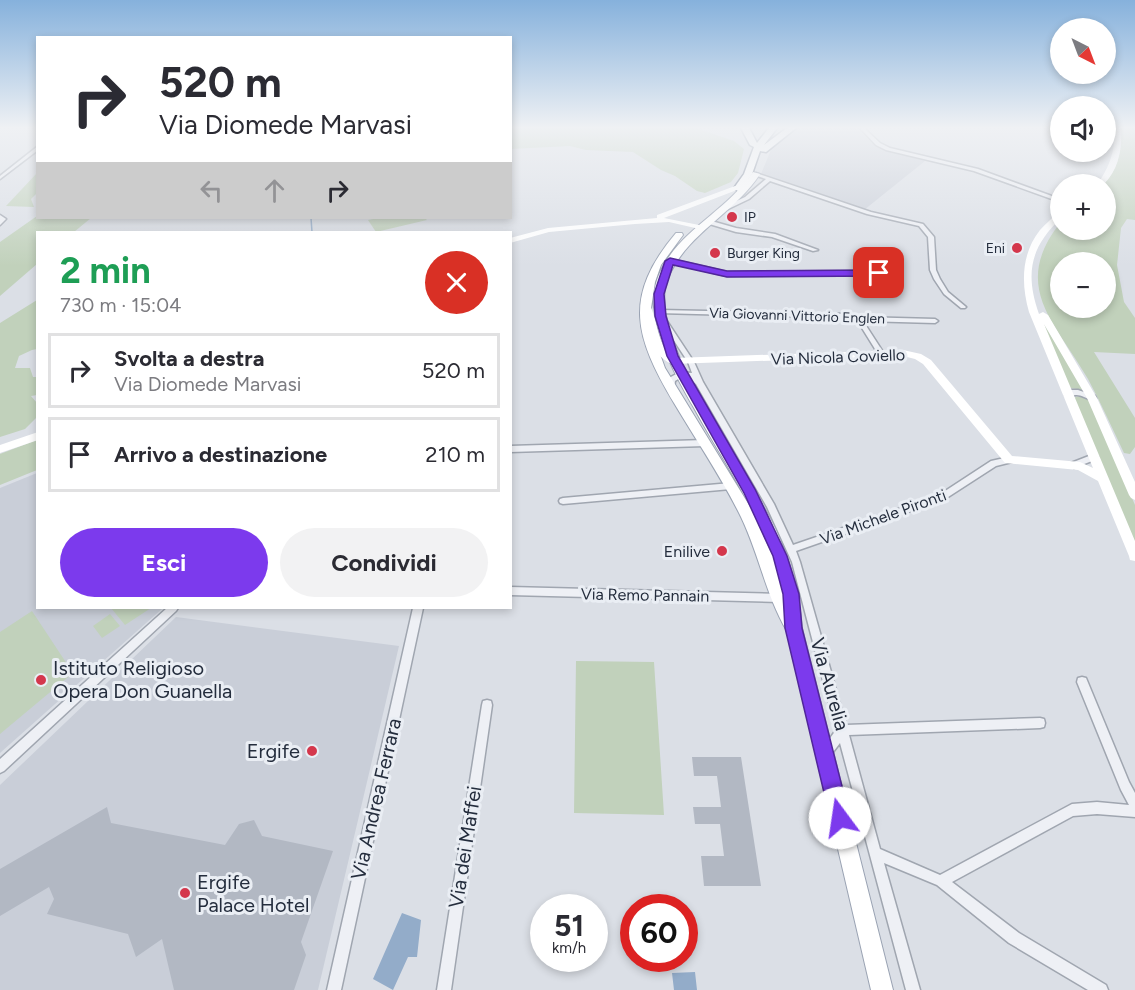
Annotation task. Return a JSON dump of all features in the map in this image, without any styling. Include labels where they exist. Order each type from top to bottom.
[{"type":"highway","name":"Via Aurelia","points":[[738,188],[748,174]]},
{"type":"main road","name":"Via Aurelia","points":[[756,174],[747,188],[721,211],[700,225],[680,234],[656,264],[646,290],[646,325],[652,353],[731,486],[758,538],[779,598],[794,628]]},
{"type":"main road","name":"Via Aurelia","points":[[738,188],[682,244],[670,261],[660,287],[660,314],[676,362],[750,493],[784,567],[792,602],[794,628],[882,990]]},
{"type":"street","points":[[757,174],[869,213],[922,226],[931,237],[933,270],[937,279],[946,292],[963,307]]},
{"type":"street","points":[[987,174],[1050,197]]},
{"type":"street","name":"Via Aurelia","points":[[721,211],[747,198],[769,179]]},
{"type":"street","points":[[635,222],[688,208],[738,188]]},
{"type":"street","points":[[672,221],[672,217],[688,208]]},
{"type":"street","points":[[0,217],[3,220],[0,223]]},
{"type":"street","points":[[512,240],[548,230],[672,221],[773,235],[815,250]]},
{"type":"street","points":[[635,222],[668,225],[680,234]]},
{"type":"street","points":[[1050,225],[1037,238],[1029,258],[1027,277],[1032,307],[1135,556]]},
{"type":"street","points":[[1050,233],[1036,258],[1034,276],[1037,298],[1045,320],[1092,398],[1132,479],[1135,495]]},
{"type":"street","points":[[670,261],[727,274],[879,273]]},
{"type":"street","points":[[645,303],[663,355],[676,362],[691,362]]},
{"type":"street","name":"Via Aurelia","points":[[660,314],[691,362],[699,382],[771,506],[791,549],[843,730],[913,990]]},
{"type":"street","name":"Via Giovanni Vittorio Englen","points":[[660,314],[849,316],[859,319],[935,321]]},
{"type":"street","points":[[859,319],[882,355]]},
{"type":"street","name":"Via Nicola Coviello","points":[[691,362],[909,354],[927,362],[1009,460]]},
{"type":"street","points":[[671,387],[673,378],[682,374],[690,375],[699,382]]},
{"type":"street","points":[[1068,395],[1076,391],[1092,398]]},
{"type":"street","points":[[0,449],[36,437]]},
{"type":"street","points":[[512,449],[705,443]]},
{"type":"street","points":[[1074,465],[1094,458]]},
{"type":"street","name":"Via Michele Pironti","points":[[791,549],[942,497],[994,463],[1009,460],[1074,465]]},
{"type":"street","points":[[1074,465],[1087,469],[1102,478]]},
{"type":"street","points":[[750,493],[752,472]]},
{"type":"street","points":[[563,501],[731,486]]},
{"type":"street","name":"Via Remo Pannain","points":[[512,591],[779,598]]},
{"type":"street","points":[[0,767],[172,609]]},
{"type":"street","name":"Via Andrea Ferrara","points":[[334,990],[418,609]]},
{"type":"street","points":[[1082,682],[1125,786],[1135,804]]},
{"type":"street","name":"Via dei Maffei","points":[[444,990],[487,705]]},
{"type":"street","points":[[824,753],[843,730],[1040,723]]},
{"type":"street","points":[[941,881],[1072,810],[1097,808],[1135,811]]},
{"type":"street","points":[[876,853],[941,881],[1023,944],[1101,990]]},
{"type":"shaded area","points":[[762,174],[909,174],[864,210]]},
{"type":"shaded area","name":"Istituto Religioso Opera Don Guanella","points":[[36,473],[36,609],[162,609],[0,753],[0,488]]},
{"type":"shaded area","points":[[176,617],[399,646],[318,990],[0,990],[0,785]]},
{"type":"green space","points":[[36,174],[36,194],[31,199],[34,207],[6,206]]},
{"type":"green space","points":[[671,174],[737,174],[731,182],[705,193],[697,191]]},
{"type":"green space","points":[[1116,174],[1135,174],[1135,220],[1127,219],[1121,228],[1117,265],[1124,302],[1135,318],[1135,354],[1094,352],[1135,418],[1135,447],[1130,454],[1124,453],[1088,379],[1052,322],[1050,318],[1043,304],[1038,286],[1039,266],[1050,239],[1116,240]]},
{"type":"green space","points":[[36,217],[36,219],[90,219],[75,231],[36,231],[36,265],[0,296],[0,242]]},
{"type":"green space","points":[[426,219],[427,220],[375,231],[368,220]]},
{"type":"green space","points":[[36,301],[36,349],[19,356],[15,368],[30,368],[33,377],[36,377],[36,395],[31,396],[36,402],[36,418],[25,429],[0,437],[0,323]]},
{"type":"green space","points":[[1042,321],[1079,381],[1083,390],[1070,388]]},
{"type":"green space","points":[[1078,396],[1089,400],[1135,505],[1135,543],[1074,398]]},
{"type":"green space","points":[[36,440],[36,470],[0,485],[0,454]]},
{"type":"green space","points":[[112,609],[149,609],[125,625]]},
{"type":"green space","points":[[32,611],[73,673],[0,734],[0,632]]},
{"type":"green space","points":[[110,614],[120,626],[102,638],[93,626]]},
{"type":"green space","points":[[576,661],[654,662],[664,815],[574,813]]},
{"type":"water","points":[[402,913],[421,920],[417,957],[408,957],[393,990],[373,979]]},
{"type":"water","points":[[695,972],[697,990],[674,990],[672,973]]},
{"type":"building","points":[[692,757],[741,757],[761,886],[704,886],[701,856],[724,856],[720,824],[695,824],[693,807],[721,807],[717,776],[694,776]]},
{"type":"building","name":"Ergife Palace Hotel","points":[[107,807],[111,823],[225,845],[239,824],[254,820],[262,836],[333,851],[301,942],[306,955],[294,990],[174,990],[162,939],[136,957],[128,934],[47,914],[54,899],[49,887],[0,916],[0,869]]},
{"type":"waterway","points":[[311,219],[312,231]]},
{"type":"place","name":"IP","points":[[732,217]]},
{"type":"place","name":"Eni","points":[[1017,248]]},
{"type":"place","name":"Burger King","points":[[715,253]]},
{"type":"place","name":"Enilive","points":[[722,551]]},
{"type":"place","name":"Istituto Religioso Opera Don Guanella","points":[[41,680]]},
{"type":"place","name":"Ergife","points":[[312,751]]},
{"type":"place","name":"Ergife Palace Hotel","points":[[185,893]]},
{"type":"route","points":[[840,818],[794,628],[791,594],[780,556],[750,493],[670,350],[661,316],[659,294],[670,261],[727,274],[879,273]]}]
